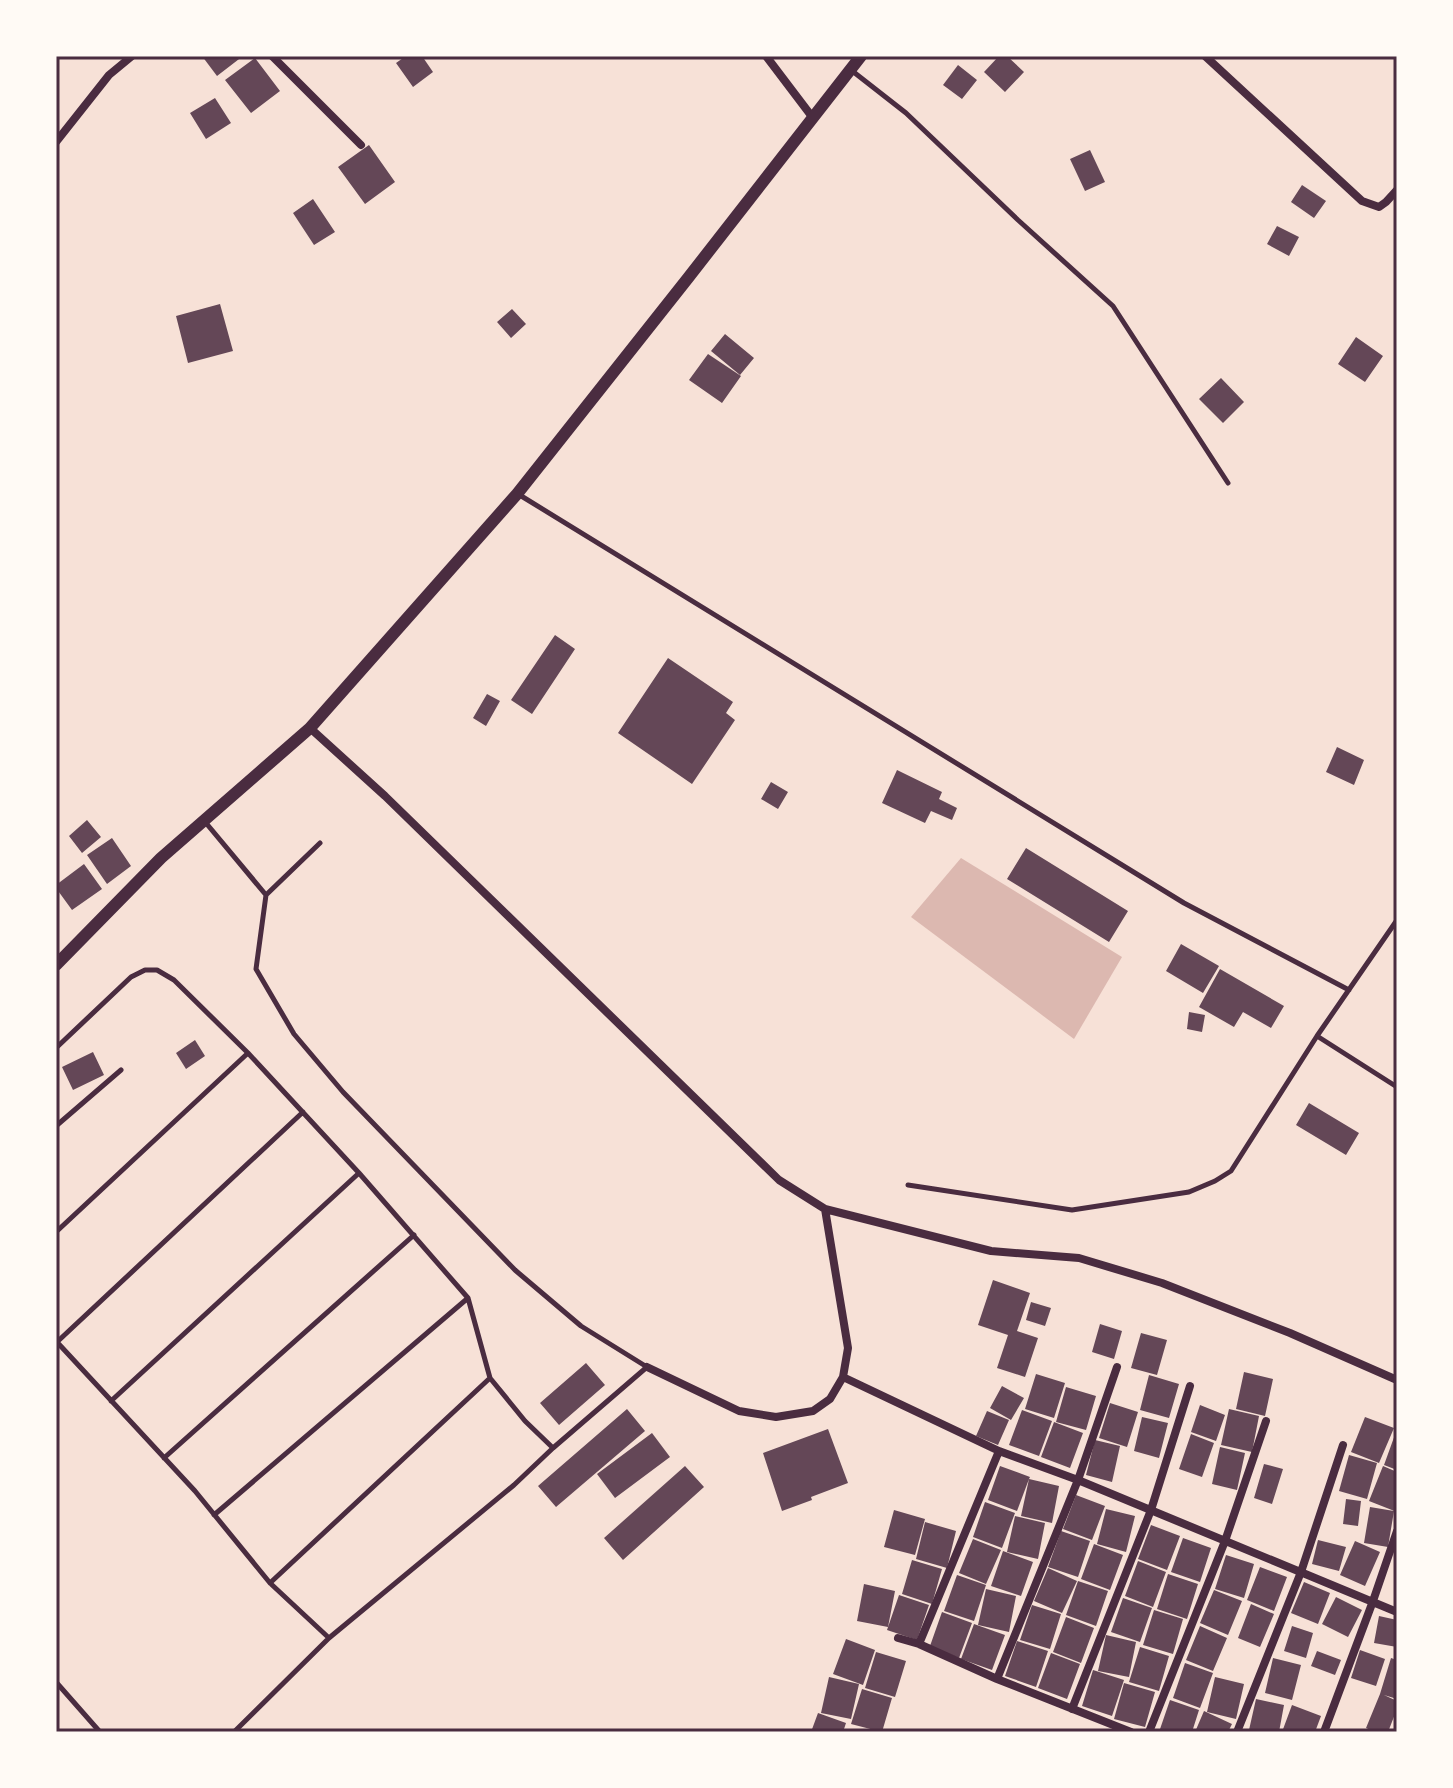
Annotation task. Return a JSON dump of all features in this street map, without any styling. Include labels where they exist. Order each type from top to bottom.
[{"type":"street","points":[[56,142],[109,75],[132,56]]},
{"type":"street","points":[[272,56],[361,145]]},
{"type":"street","points":[[766,56],[813,118]]},
{"type":"street","points":[[56,965],[161,858],[310,728],[517,494],[861,56]]},
{"type":"street","points":[[1205,56],[1362,201],[1379,207],[1397,190]]},
{"type":"street","points":[[310,728],[385,796],[779,1180],[825,1209],[991,1251],[1079,1258],[1162,1283],[1290,1333],[1397,1380]]},
{"type":"street","points":[[647,1367],[739,1411],[776,1417],[813,1411],[830,1399],[843,1377],[848,1348],[825,1209]]},
{"type":"street","points":[[997,1679],[1078,1480],[1117,1367]]},
{"type":"street","points":[[843,1377],[999,1451],[1078,1480],[1397,1612]]},
{"type":"street","points":[[1072,1709],[1151,1510],[1190,1386]]},
{"type":"street","points":[[1149,1732],[1225,1541],[1266,1421]]},
{"type":"street","points":[[1237,1732],[1301,1572],[1343,1445]]},
{"type":"street","points":[[919,1644],[999,1451]]},
{"type":"street","points":[[1324,1732],[1397,1531]]},
{"type":"street","points":[[898,1638],[1131,1732]]},
{"type":"lane","points":[[850,70],[906,113],[1113,306],[1228,483]]},
{"type":"lane","points":[[517,494],[1184,903],[1349,990]]},
{"type":"lane","points":[[204,821],[266,895]]},
{"type":"lane","points":[[234,1732],[329,1638],[514,1485],[647,1367],[581,1326],[515,1270],[343,1092],[294,1034],[256,969],[266,895],[320,843]]},
{"type":"lane","points":[[908,1185],[1072,1210],[1189,1192],[1215,1181],[1231,1171],[1317,1036],[1397,920]]},
{"type":"lane","points":[[56,1048],[131,977],[145,970],[157,970],[174,980],[303,1112],[468,1298],[490,1378],[525,1421],[553,1448]]},
{"type":"lane","points":[[1317,1036],[1397,1087]]},
{"type":"lane","points":[[56,1232],[248,1053]]},
{"type":"lane","points":[[56,1126],[121,1070]]},
{"type":"lane","points":[[303,1112],[56,1342],[195,1491],[270,1583],[329,1638]]},
{"type":"lane","points":[[111,1401],[359,1173]]},
{"type":"lane","points":[[164,1458],[414,1235]]},
{"type":"lane","points":[[214,1515],[468,1298]]},
{"type":"lane","points":[[270,1583],[490,1378]]},
{"type":"lane","points":[[56,1682],[100,1732]]},
{"type":"shaded area","points":[[961,858],[1122,957],[1074,1039],[911,917]]},
{"type":"building","points":[[202,56],[243,56],[217,76]]},
{"type":"building","points":[[406,56],[422,56],[433,72],[413,87],[396,63]]},
{"type":"building","points":[[999,56],[1007,56],[1024,72],[1005,92],[984,72]]},
{"type":"building","points":[[255,58],[280,91],[251,113],[225,80]]},
{"type":"building","points":[[958,65],[977,80],[962,99],[943,85]]},
{"type":"building","points":[[215,98],[231,123],[206,139],[190,113]]},
{"type":"building","points":[[369,145],[395,182],[365,204],[338,167]]},
{"type":"building","points":[[1090,150],[1105,182],[1085,191],[1070,159]]},
{"type":"building","points":[[1302,185],[1326,201],[1314,218],[1291,202]]},
{"type":"building","points":[[313,199],[335,232],[314,245],[293,213]]},
{"type":"building","points":[[1277,226],[1299,237],[1289,256],[1267,244]]},
{"type":"building","points":[[220,304],[233,351],[188,363],[176,316]]},
{"type":"building","points":[[512,309],[526,324],[511,338],[497,322]]},
{"type":"building","points":[[725,334],[754,358],[740,375],[711,351]]},
{"type":"building","points":[[1356,337],[1383,356],[1365,382],[1338,364]]},
{"type":"building","points":[[708,354],[741,376],[722,403],[689,380]]},
{"type":"building","points":[[1221,378],[1244,402],[1223,423],[1199,399]]},
{"type":"building","points":[[555,635],[575,649],[532,714],[511,700]]},
{"type":"building","points":[[668,658],[733,702],[726,713],[735,720],[692,784],[618,733]]},
{"type":"building","points":[[487,694],[500,701],[486,726],[473,718]]},
{"type":"building","points":[[1337,747],[1364,760],[1354,785],[1326,772]]},
{"type":"building","points":[[897,770],[942,792],[939,799],[957,808],[952,820],[931,811],[925,823],[882,803]]},
{"type":"building","points":[[771,782],[788,792],[778,809],[761,799]]},
{"type":"building","points":[[87,820],[101,837],[82,853],[69,836]]},
{"type":"building","points":[[112,838],[131,866],[107,884],[87,855]]},
{"type":"building","points":[[1026,848],[1128,911],[1109,942],[1007,879]]},
{"type":"building","points":[[84,864],[102,889],[72,910],[56,885]]},
{"type":"building","points":[[1181,944],[1219,966],[1203,993],[1166,971]]},
{"type":"building","points":[[1220,969],[1284,1006],[1271,1028],[1243,1012],[1234,1027],[1199,1007]]},
{"type":"building","points":[[1189,1012],[1205,1015],[1202,1032],[1187,1029]]},
{"type":"building","points":[[195,1040],[205,1056],[186,1069],[176,1053]]},
{"type":"building","points":[[93,1052],[104,1075],[73,1090],[62,1067]]},
{"type":"building","points":[[1309,1103],[1359,1133],[1346,1155],[1296,1125]]},
{"type":"building","points":[[993,1280],[1030,1293],[1017,1331],[1038,1338],[1025,1377],[997,1368],[1008,1335],[978,1325]]},
{"type":"building","points":[[1031,1302],[1051,1308],[1045,1326],[1026,1320]]},
{"type":"building","points":[[1100,1324],[1122,1331],[1114,1359],[1092,1352]]},
{"type":"building","points":[[1141,1333],[1167,1340],[1157,1375],[1131,1368]]},
{"type":"building","points":[[586,1363],[605,1385],[559,1425],[540,1403]]},
{"type":"building","points":[[1244,1372],[1273,1379],[1265,1416],[1236,1409]]},
{"type":"building","points":[[1036,1374],[1065,1383],[1054,1418],[1025,1409]]},
{"type":"building","points":[[1149,1375],[1179,1384],[1169,1418],[1140,1410]]},
{"type":"building","points":[[1002,1386],[1024,1398],[1011,1420],[990,1408]]},
{"type":"building","points":[[1066,1387],[1096,1396],[1086,1430],[1056,1422]]},
{"type":"building","points":[[1110,1403],[1138,1412],[1127,1447],[1099,1438]]},
{"type":"building","points":[[1200,1405],[1225,1415],[1216,1441],[1191,1432]]},
{"type":"building","points":[[627,1409],[645,1431],[556,1507],[538,1486]]},
{"type":"building","points":[[1229,1409],[1259,1416],[1252,1452],[1221,1445]]},
{"type":"building","points":[[1022,1410],[1052,1421],[1039,1456],[1009,1445]]},
{"type":"building","points":[[987,1411],[1009,1420],[998,1445],[976,1436]]},
{"type":"building","points":[[1142,1417],[1168,1423],[1159,1458],[1134,1451]]},
{"type":"building","points":[[1365,1417],[1394,1428],[1379,1463],[1351,1452]]},
{"type":"building","points":[[1054,1422],[1083,1433],[1070,1468],[1041,1457]]},
{"type":"building","points":[[828,1429],[848,1483],[782,1511],[763,1453]]},
{"type":"building","points":[[1397,1429],[1397,1470],[1384,1465]]},
{"type":"building","points":[[652,1433],[670,1457],[615,1498],[597,1474]]},
{"type":"building","points":[[1191,1434],[1214,1443],[1202,1477],[1179,1469]]},
{"type":"building","points":[[1095,1440],[1120,1446],[1112,1482],[1086,1475]]},
{"type":"building","points":[[1220,1447],[1245,1453],[1237,1490],[1212,1484]]},
{"type":"building","points":[[1349,1455],[1377,1463],[1367,1499],[1339,1491]]},
{"type":"building","points":[[1264,1464],[1283,1469],[1272,1504],[1254,1498]]},
{"type":"building","points":[[685,1466],[704,1487],[623,1560],[604,1538]]},
{"type":"building","points":[[1000,1466],[1030,1477],[1017,1511],[988,1500]]},
{"type":"building","points":[[1383,1466],[1397,1472],[1397,1512],[1369,1501]]},
{"type":"building","points":[[1029,1479],[1059,1486],[1052,1523],[1021,1516]]},
{"type":"building","points":[[1076,1495],[1105,1506],[1092,1540],[1063,1529]]},
{"type":"building","points":[[1346,1499],[1361,1501],[1358,1526],[1343,1524]]},
{"type":"building","points":[[985,1502],[1015,1513],[1002,1548],[973,1537]]},
{"type":"building","points":[[1370,1507],[1394,1511],[1388,1547],[1364,1543]]},
{"type":"building","points":[[1106,1509],[1135,1516],[1126,1552],[1097,1544]]},
{"type":"building","points":[[894,1510],[925,1519],[915,1555],[884,1547]]},
{"type":"building","points":[[1015,1516],[1045,1523],[1038,1559],[1007,1552]]},
{"type":"building","points":[[925,1522],[956,1531],[947,1568],[916,1559]]},
{"type":"building","points":[[1151,1525],[1180,1536],[1167,1570],[1138,1559]]},
{"type":"building","points":[[1061,1531],[1090,1541],[1078,1577],[1048,1567]]},
{"type":"building","points":[[1183,1538],[1211,1548],[1200,1582],[1171,1572]]},
{"type":"building","points":[[973,1539],[1001,1550],[986,1584],[959,1573]]},
{"type":"building","points":[[1318,1540],[1346,1547],[1339,1571],[1312,1564]]},
{"type":"building","points":[[1355,1541],[1380,1552],[1365,1586],[1340,1575]]},
{"type":"building","points":[[1094,1544],[1123,1555],[1110,1590],[1081,1579]]},
{"type":"building","points":[[1003,1551],[1033,1562],[1021,1596],[991,1586]]},
{"type":"building","points":[[1226,1555],[1254,1564],[1244,1598],[1215,1589]]},
{"type":"building","points":[[912,1560],[942,1569],[932,1604],[902,1594]]},
{"type":"building","points":[[1138,1561],[1166,1572],[1153,1607],[1125,1596]]},
{"type":"building","points":[[1260,1567],[1287,1577],[1274,1611],[1247,1600]]},
{"type":"building","points":[[1048,1568],[1077,1581],[1062,1613],[1034,1601]]},
{"type":"building","points":[[1168,1574],[1198,1584],[1187,1619],[1157,1609]]},
{"type":"building","points":[[957,1575],[986,1585],[974,1621],[944,1611]]},
{"type":"building","points":[[1078,1581],[1108,1591],[1096,1626],[1066,1615]]},
{"type":"building","points":[[1304,1582],[1330,1593],[1318,1624],[1291,1613]]},
{"type":"building","points":[[864,1584],[895,1591],[888,1627],[857,1621]]},
{"type":"building","points":[[986,1589],[1016,1596],[1009,1632],[978,1625]]},
{"type":"building","points":[[1214,1590],[1242,1601],[1228,1635],[1200,1623]]},
{"type":"building","points":[[899,1595],[929,1605],[917,1640],[887,1630]]},
{"type":"building","points":[[1336,1597],[1362,1610],[1348,1637],[1322,1624]]},
{"type":"building","points":[[1123,1598],[1152,1608],[1140,1642],[1111,1632]]},
{"type":"building","points":[[1251,1604],[1274,1614],[1260,1647],[1238,1638]]},
{"type":"building","points":[[1032,1605],[1061,1614],[1050,1649],[1020,1640]]},
{"type":"building","points":[[1154,1610],[1183,1619],[1173,1654],[1143,1645]]},
{"type":"building","points":[[942,1612],[972,1623],[959,1658],[930,1646]]},
{"type":"building","points":[[1379,1616],[1397,1620],[1397,1647],[1374,1643]]},
{"type":"building","points":[[1066,1617],[1094,1628],[1081,1663],[1053,1652]]},
{"type":"building","points":[[974,1624],[1005,1635],[992,1670],[961,1659]]},
{"type":"building","points":[[1200,1626],[1227,1638],[1213,1671],[1186,1660]]},
{"type":"building","points":[[1292,1626],[1313,1633],[1306,1658],[1284,1651]]},
{"type":"building","points":[[1106,1635],[1136,1642],[1129,1677],[1098,1671]]},
{"type":"building","points":[[846,1639],[875,1650],[863,1685],[833,1674]]},
{"type":"building","points":[[1017,1641],[1048,1651],[1036,1687],[1005,1676]]},
{"type":"building","points":[[1140,1647],[1169,1656],[1159,1691],[1129,1682]]},
{"type":"building","points":[[1360,1650],[1385,1659],[1376,1686],[1351,1678]]},
{"type":"building","points":[[1317,1651],[1341,1660],[1335,1675],[1311,1666]]},
{"type":"building","points":[[876,1652],[906,1661],[895,1697],[865,1688]]},
{"type":"building","points":[[1051,1653],[1080,1664],[1067,1699],[1038,1688]]},
{"type":"building","points":[[1273,1658],[1301,1665],[1292,1700],[1265,1693]]},
{"type":"building","points":[[1391,1658],[1397,1660],[1397,1699],[1384,1695],[1397,1701],[1397,1709],[1388,1732],[1375,1732],[1366,1728]]},
{"type":"building","points":[[1185,1663],[1213,1673],[1200,1708],[1173,1698]]},
{"type":"building","points":[[1093,1670],[1124,1680],[1112,1716],[1082,1706]]},
{"type":"building","points":[[829,1677],[859,1684],[851,1719],[821,1713]]},
{"type":"building","points":[[1215,1677],[1244,1684],[1236,1719],[1207,1712]]},
{"type":"building","points":[[1124,1683],[1155,1692],[1145,1727],[1114,1719]]},
{"type":"building","points":[[862,1689],[892,1698],[882,1732],[851,1724]]},
{"type":"building","points":[[1256,1699],[1284,1705],[1279,1732],[1249,1730]]},
{"type":"building","points":[[1170,1700],[1199,1710],[1192,1732],[1159,1732]]},
{"type":"building","points":[[1292,1705],[1321,1716],[1315,1732],[1282,1732]]},
{"type":"building","points":[[1204,1711],[1232,1724],[1228,1732],[1195,1732]]},
{"type":"building","points":[[818,1713],[846,1723],[843,1732],[811,1732]]}]
